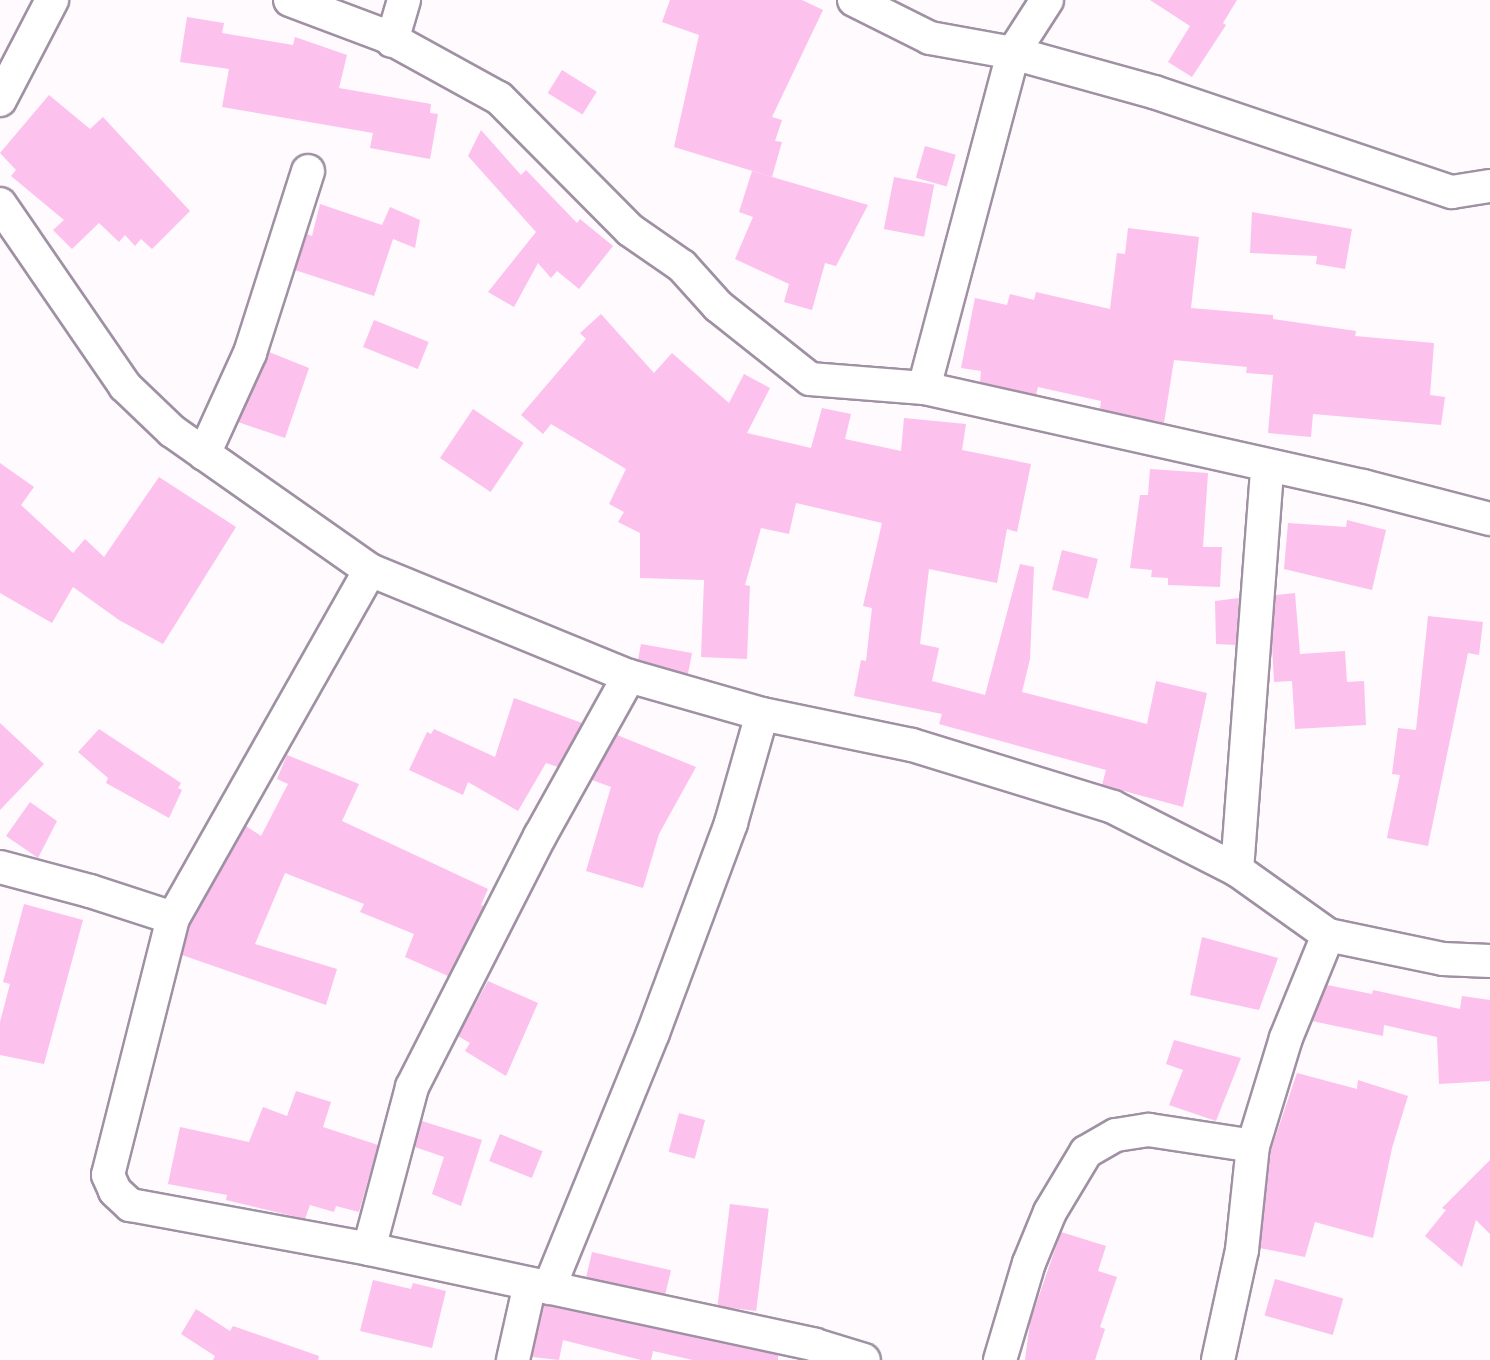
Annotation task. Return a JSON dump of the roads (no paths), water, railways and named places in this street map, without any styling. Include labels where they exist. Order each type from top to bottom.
[{"type":"street","points":[[0,100],[52,0]]},
{"type":"street","points":[[290,0],[392,41],[499,98],[630,230],[682,266],[718,306],[810,379],[924,388],[1159,440],[1267,468],[1363,486],[1490,519]]},
{"type":"street","points":[[392,41],[404,0]]},
{"type":"street","points":[[854,0],[930,38],[1013,53],[1154,92],[1452,192],[1490,186]]},
{"type":"street","points":[[924,388],[1013,53],[1047,0]]},
{"type":"street","points":[[204,454],[250,353],[308,171]]},
{"type":"street","points":[[0,204],[124,386],[204,454],[370,570],[629,676],[762,714],[912,744],[1113,807],[1237,870],[1328,935],[1443,959],[1490,961]]},
{"type":"street","points":[[1237,870],[1267,468]]},
{"type":"street","points":[[370,570],[172,918],[108,1175],[115,1191],[130,1205],[369,1249],[815,1345],[864,1360]]},
{"type":"street","points":[[369,1249],[412,1087],[540,836],[629,676]]},
{"type":"street","points":[[513,1360],[540,1286],[653,1033],[731,823],[762,714]]},
{"type":"street","points":[[0,867],[90,891],[172,918]]},
{"type":"street","points":[[1218,1360],[1242,1250],[1253,1146],[1286,1038],[1328,935]]},
{"type":"street","points":[[1000,1360],[1029,1263],[1050,1212],[1086,1152],[1116,1135],[1149,1130],[1253,1146]]}]
